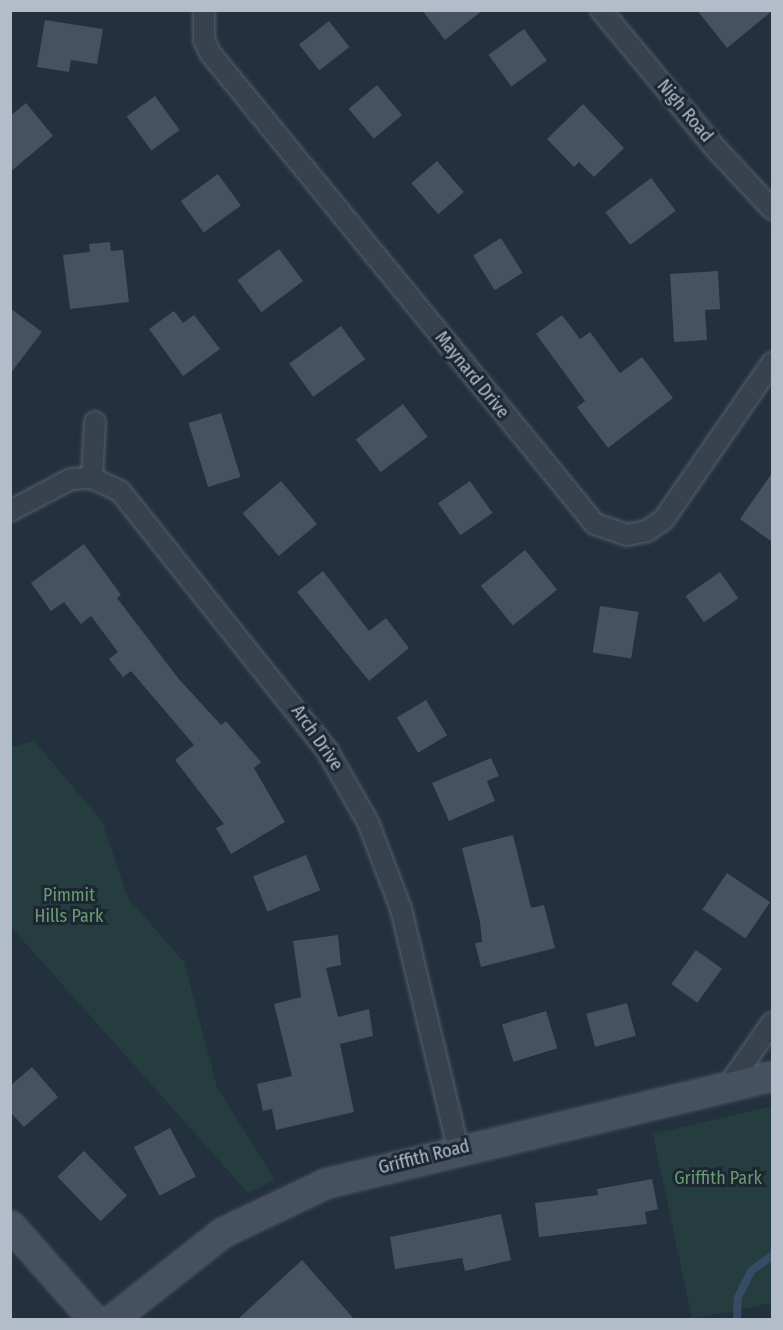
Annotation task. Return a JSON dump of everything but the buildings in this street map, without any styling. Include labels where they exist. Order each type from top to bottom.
[{"type":"street","name":"Maynard Drive","points":[[204,10],[204,40],[210,53],[595,524],[627,535],[647,531],[664,519],[772,363]]},
{"type":"street","name":"Nigh Road","points":[[601,10],[717,150],[772,209]]},
{"type":"street","points":[[10,511],[57,484],[92,478],[95,422]]},
{"type":"street","name":"Arch Drive","points":[[92,478],[120,491],[294,705],[348,783],[401,909],[458,1149]]},
{"type":"street","points":[[728,1086],[772,1023]]},
{"type":"street","name":"Griffith Road","points":[[111,1320],[175,1266],[252,1216],[352,1175],[772,1076]]},
{"type":"street","points":[[10,1226],[94,1320]]},
{"type":"green space","name":"Pimmit Hills Park","points":[[34,741],[102,821],[128,898],[184,962],[217,1087],[275,1180],[248,1193],[11,927],[11,747]]},
{"type":"green space","name":"Griffith Park","points":[[772,1106],[772,1303],[692,1319],[653,1134]]},
{"type":"waterway","points":[[737,1320],[738,1297],[751,1271],[772,1256]]}]
